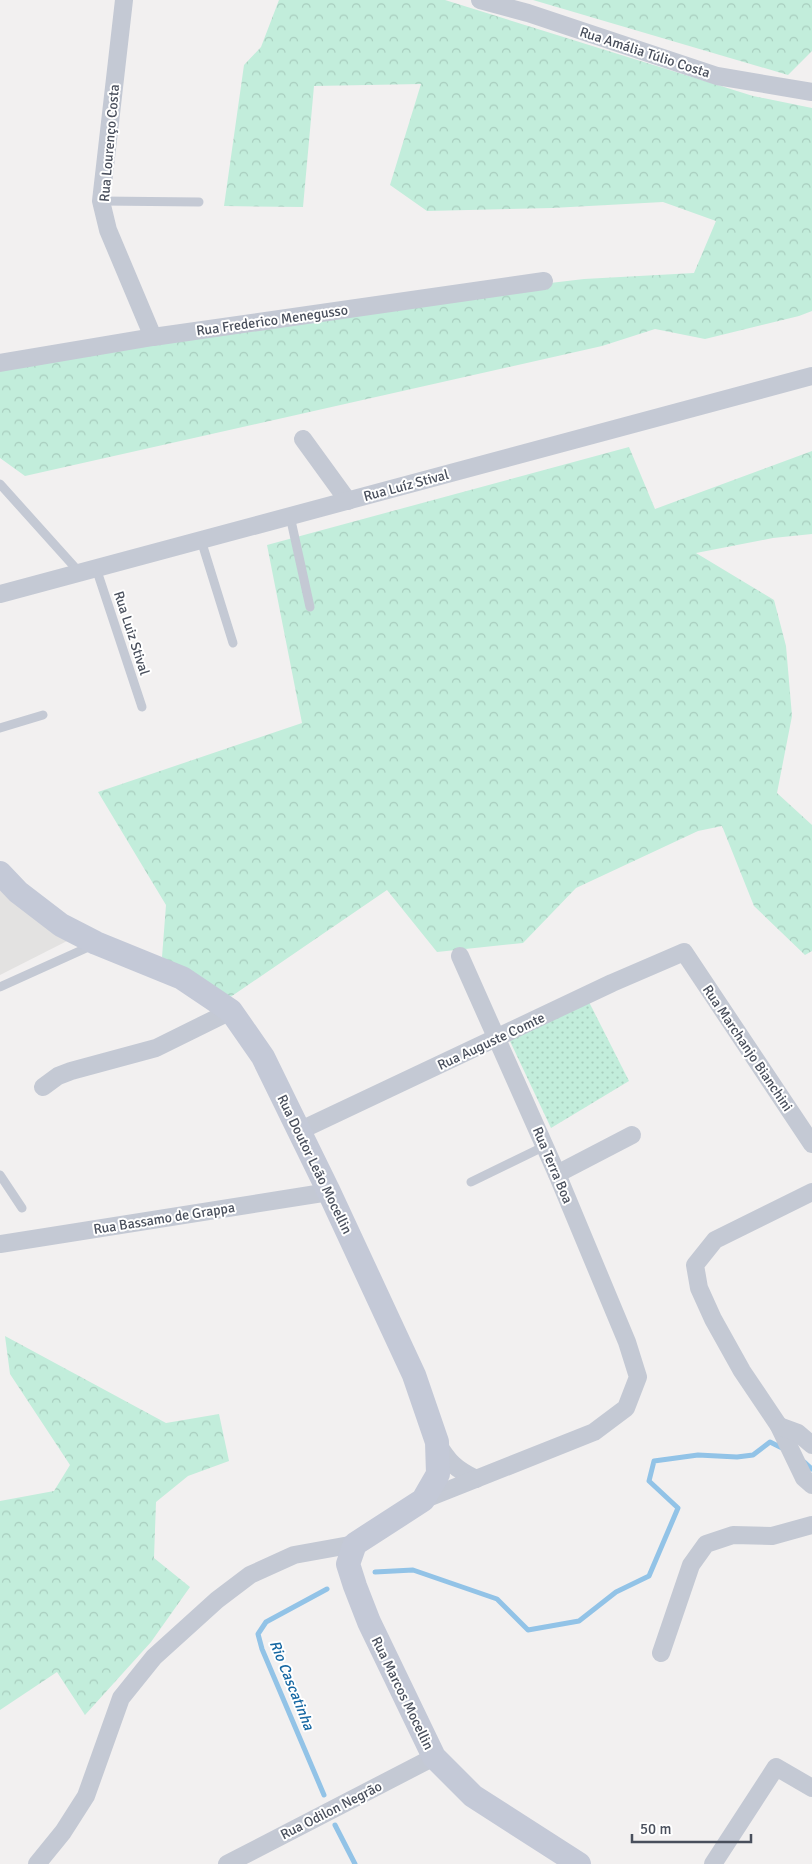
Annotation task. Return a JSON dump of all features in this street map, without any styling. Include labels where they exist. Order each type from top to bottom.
[{"type":"street","name":"Rua Lourenço Costa","points":[[124,0],[101,201],[108,230],[153,337]]},
{"type":"street","name":"Rua Amália Túlio Costa","points":[[480,0],[546,19],[717,76],[812,92]]},
{"type":"street","name":"Rua Frederico Menegusso","points":[[0,364],[153,337],[544,281]]},
{"type":"street","name":"Rua Luíz Stival","points":[[0,594],[812,376]]},
{"type":"street","points":[[302,439],[348,501]]},
{"type":"street","name":"Rua Doutor Leão Mocellin","points":[[0,873],[18,892],[61,926],[96,943],[182,978],[231,1011],[263,1057],[329,1192],[414,1375],[437,1442],[438,1474],[423,1500],[355,1544]]},
{"type":"street","name":"Rua Auguste Comte","points":[[299,1131],[612,983],[684,952]]},
{"type":"street","name":"Rua Marchanjo Bianchini","points":[[684,952],[812,1144]]},
{"type":"street","name":"Rua Terra Boa","points":[[460,956],[557,1174],[627,1342],[638,1377],[626,1408],[594,1432],[476,1479]]},
{"type":"street","points":[[44,1087],[58,1076],[71,1071],[156,1048],[231,1011]]},
{"type":"street","points":[[557,1174],[632,1135]]},
{"type":"street","name":"Rua Bassamo de Grappa","points":[[0,1244],[329,1192]]},
{"type":"street","points":[[808,1482],[782,1433],[713,1320],[699,1288],[695,1265],[715,1240],[812,1192]]},
{"type":"street","points":[[782,1433],[798,1433],[812,1445]]},
{"type":"street","points":[[437,1442],[446,1458],[458,1470],[476,1479]]},
{"type":"street","points":[[423,1500],[476,1479]]},
{"type":"street","points":[[662,1653],[691,1566],[706,1544],[733,1535],[772,1536],[812,1525]]},
{"type":"street","points":[[37,1864],[63,1832],[86,1796],[121,1698],[154,1657],[216,1600],[250,1576],[294,1555],[355,1544]]},
{"type":"street","name":"Rua Marcos Mocellin","points":[[355,1544],[348,1564],[355,1586],[369,1622],[434,1757],[473,1796],[578,1864]]},
{"type":"street","name":"Rua Odilon Negrão","points":[[228,1864],[434,1757]]},
{"type":"street","points":[[713,1864],[776,1767],[812,1788]]},
{"type":"lane","points":[[101,201],[199,202]]},
{"type":"lane","name":"Rua Luiz Stival","points":[[0,484],[88,571],[142,707]]},
{"type":"lane","points":[[290,516],[310,607]]},
{"type":"lane","points":[[201,540],[233,643]]},
{"type":"lane","points":[[0,728],[43,715]]},
{"type":"lane","points":[[0,987],[96,943]]},
{"type":"lane","points":[[471,1182],[545,1146]]},
{"type":"lane","points":[[0,1175],[22,1208]]},
{"type":"shaded area","points":[[0,887],[69,940],[0,975]]},
{"type":"green space","points":[[279,0],[445,0],[753,96],[812,108],[812,311],[799,316],[705,339],[655,329],[602,346],[25,476],[0,458],[0,367],[459,294],[584,279],[694,273],[716,221],[663,202],[552,208],[427,211],[390,185],[421,84],[314,86],[303,207],[224,206],[244,65],[261,47]]},
{"type":"green space","points":[[533,0],[812,0],[812,51],[788,75]]},
{"type":"green space","points":[[629,447],[655,509],[812,451],[812,534],[773,538],[696,553],[774,600],[786,646],[792,716],[777,793],[812,825],[812,951],[805,955],[754,906],[722,826],[698,831],[576,888],[523,943],[437,952],[387,890],[229,998],[162,957],[166,905],[98,792],[302,723],[267,545]]},
{"type":"green space","points":[[589,1002],[629,1081],[551,1128],[509,1039]]},
{"type":"green space","points":[[5,1336],[166,1423],[219,1414],[229,1461],[188,1476],[156,1502],[154,1558],[190,1587],[151,1642],[85,1715],[57,1672],[0,1710],[0,1501],[54,1491],[70,1465],[10,1374]]},
{"type":"waterway","name":"Rio Cascatinha","points":[[375,1572],[413,1570],[497,1599],[528,1630],[579,1621],[616,1592],[649,1576],[678,1508],[649,1481],[654,1461],[698,1455],[737,1457],[753,1455],[770,1442],[784,1449]]},
{"type":"waterway","name":"Rio Cascatinha","points":[[804,1462],[812,1469]]},
{"type":"waterway","name":"Rio Cascatinha","points":[[324,1795],[262,1649],[258,1634],[266,1622],[327,1589]]},
{"type":"waterway","name":"Rio Cascatinha","points":[[335,1825],[355,1864]]}]
